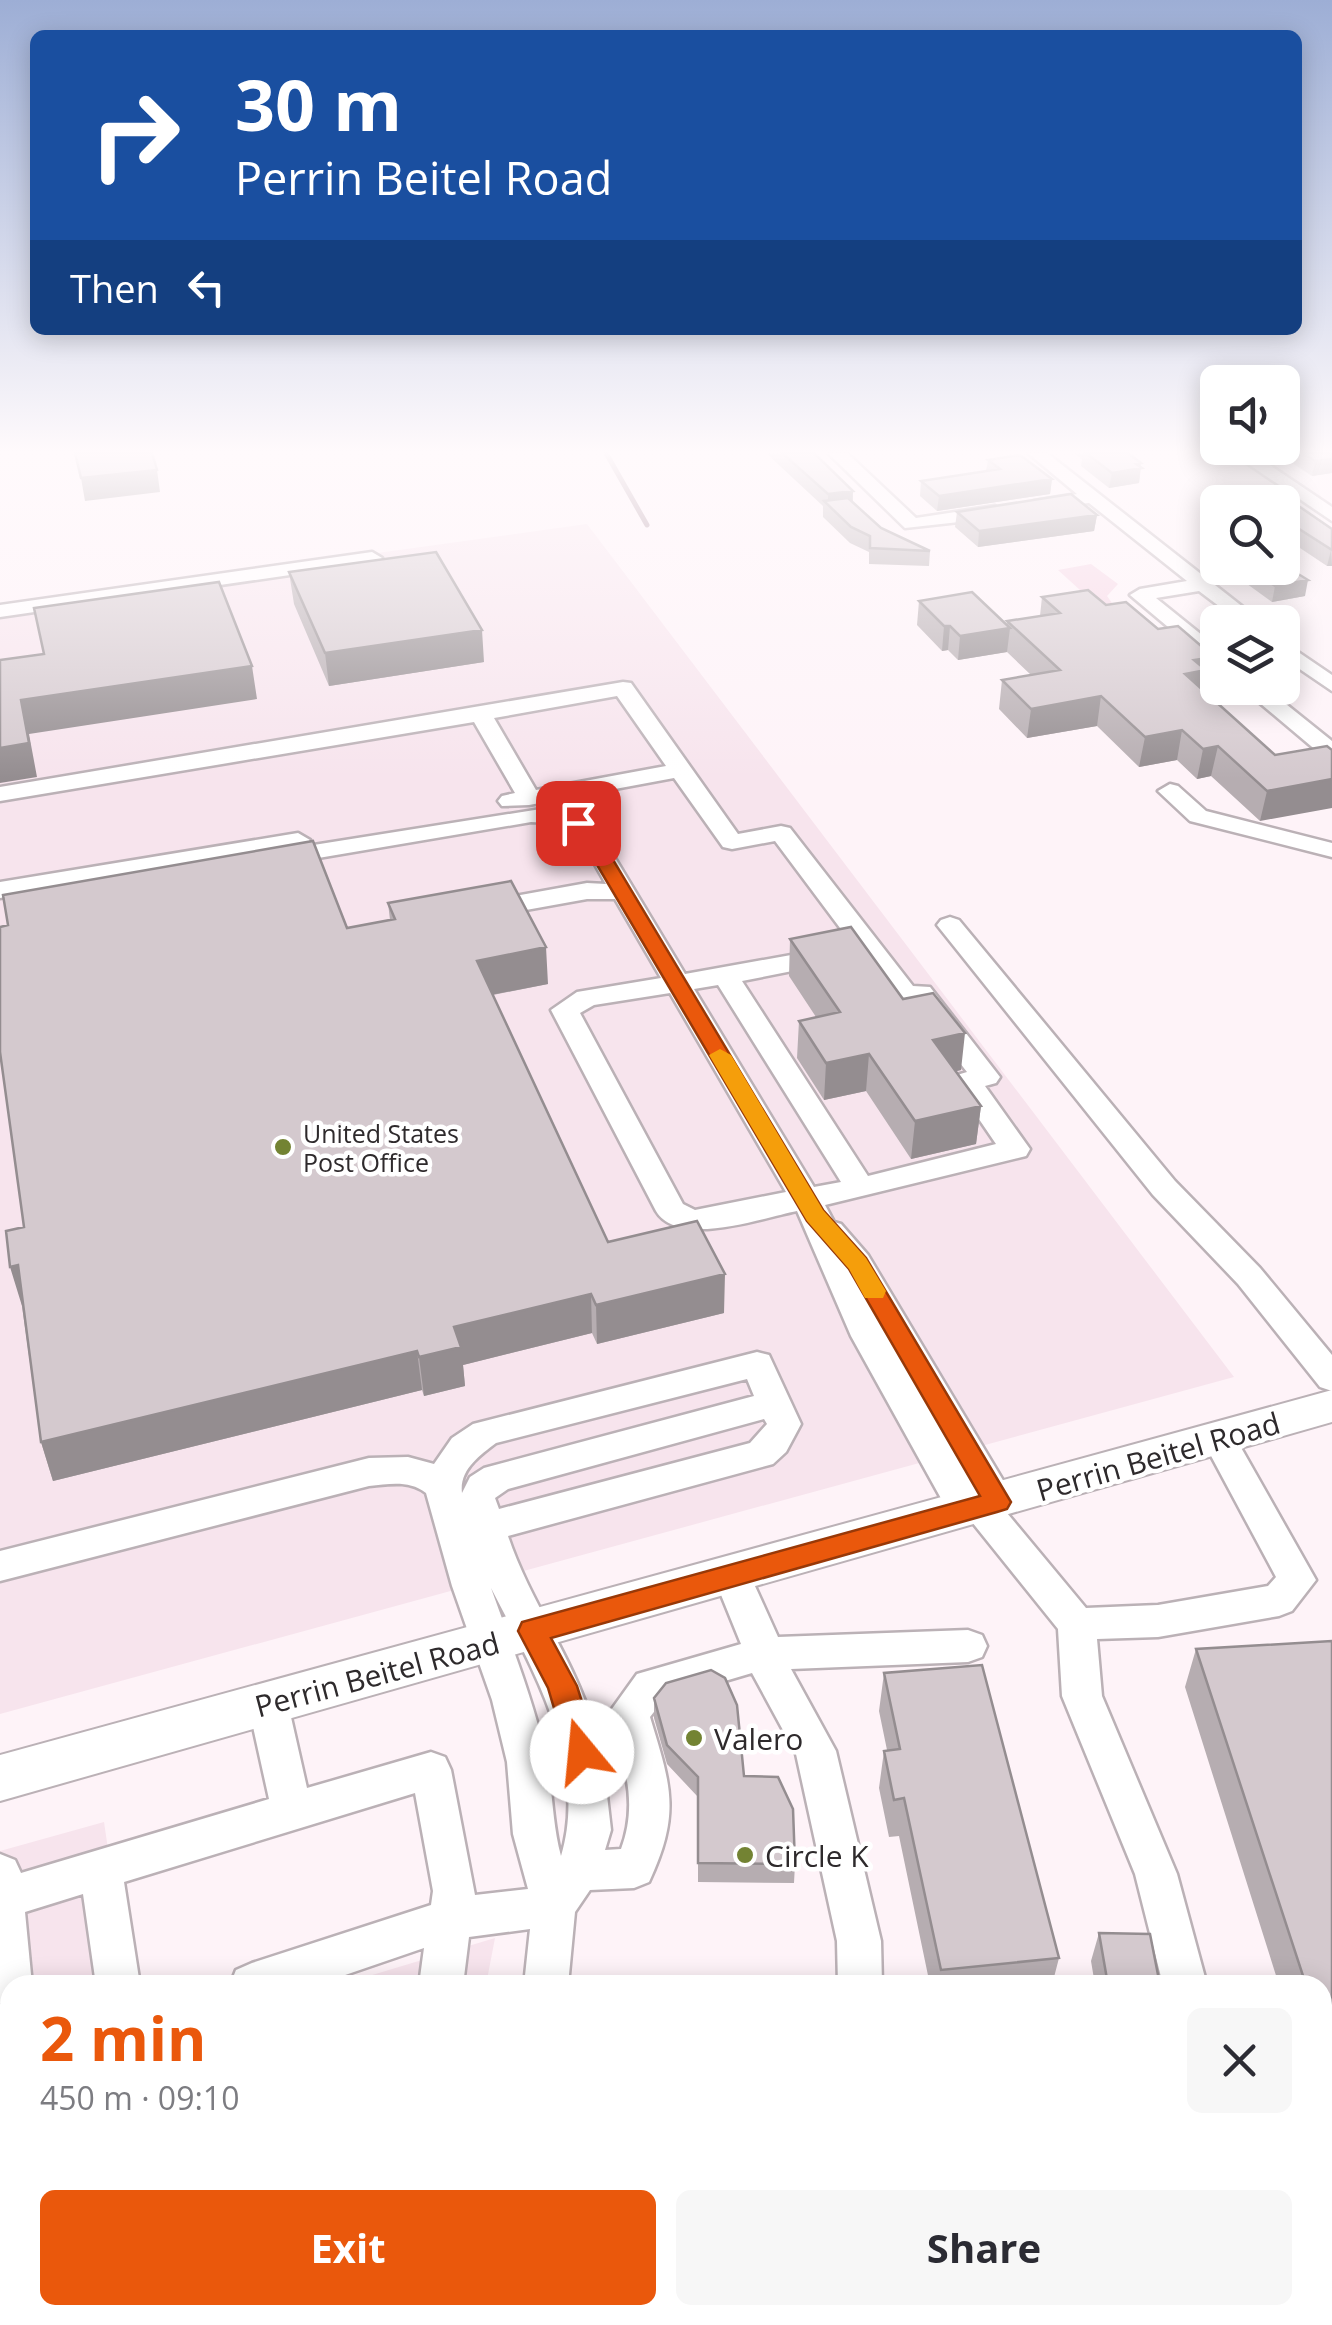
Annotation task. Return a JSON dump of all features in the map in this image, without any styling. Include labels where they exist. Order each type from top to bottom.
[{"type":"main road","name":"Perrin Beitel Road","points":[[0,1778],[1332,1406]]},
{"type":"street","points":[[0,611],[347,562]]},
{"type":"street","points":[[1174,562],[1200,582]]},
{"type":"street","points":[[1200,585],[1140,595],[1200,643]]},
{"type":"street","points":[[1204,585],[1230,605]]},
{"type":"street","points":[[1300,661],[1332,686]]},
{"type":"street","points":[[0,794],[623,688],[732,842],[782,832],[906,996],[920,993],[986,1077],[967,1081],[1016,1149],[860,1188],[811,1208],[692,1221],[671,1211],[565,1010],[587,998],[866,948]]},
{"type":"street","points":[[1273,705],[1332,753]]},
{"type":"street","points":[[482,714],[529,798]]},
{"type":"street","points":[[0,890],[680,770]]},
{"type":"street","points":[[1170,791],[1198,816],[1332,850]]},
{"type":"street","points":[[0,907],[531,815],[557,816],[578,823],[811,1208],[868,1336],[981,1506],[1077,1624],[1082,1696],[1156,1874],[1181,1975]]},
{"type":"street","points":[[452,916],[587,891],[623,892]]},
{"type":"street","points":[[950,924],[1164,1188],[1249,1276],[1332,1378]]},
{"type":"street","points":[[726,976],[860,1188]]},
{"type":"street","points":[[548,1975],[566,1888],[590,1830],[579,1740],[562,1686],[512,1637],[444,1503],[442,1486],[457,1457],[472,1440],[485,1433],[757,1364],[784,1424],[774,1443],[761,1454],[487,1527],[503,1576],[512,1637],[512,1700],[527,1762],[534,1834],[566,1888]]},
{"type":"street","points":[[1077,1624],[1158,1621],[1278,1600],[1297,1580],[1219,1439]]},
{"type":"street","points":[[0,1566],[370,1472],[402,1469],[428,1473],[442,1486]]},
{"type":"street","points":[[732,1575],[760,1638],[762,1654],[816,1752],[858,1941],[860,1975]]},
{"type":"street","points":[[282,1975],[450,1919],[634,1868],[644,1851],[654,1804],[629,1713],[651,1686],[762,1654],[968,1646]]},
{"type":"street","points":[[268,1704],[292,1810]]},
{"type":"street","points":[[579,1740],[639,1747]]},
{"type":"street","points":[[9,1975],[1,1887],[100,1869],[431,1770],[454,1891],[442,1975]]},
{"type":"street","points":[[100,1869],[116,1975]]},
{"type":"shaded area","points":[[315,562],[615,562],[1234,1377],[0,1714],[0,605]]},
{"type":"shaded area","points":[[1091,564],[1118,584],[1107,596],[1119,613],[1091,600],[1058,570]]},
{"type":"shaded area","points":[[104,1822],[127,1975],[0,1975],[0,1851]]},
{"type":"shaded area","points":[[495,1938],[488,1975],[372,1975]]},
{"type":"building","points":[[366,562],[442,562],[482,630],[325,653],[289,572]]},
{"type":"building","points":[[219,582],[252,666],[21,700],[29,743],[0,748],[0,660],[44,654],[34,608]]},
{"type":"building","points":[[1088,590],[1106,605],[1126,602],[1158,629],[1178,626],[1200,645],[1200,659],[1194,660],[1200,671],[1185,674],[1200,688],[1200,705],[1219,705],[1275,755],[1327,746],[1332,750],[1332,779],[1267,791],[1218,746],[1203,749],[1182,730],[1145,737],[1101,696],[1031,709],[1002,680],[1060,670],[1007,621],[1060,613],[1042,597]]},
{"type":"building","points":[[972,592],[1010,628],[960,636],[919,601]]},
{"type":"building","name":"United States Post Office","points":[[313,841],[347,928],[395,919],[388,903],[511,881],[546,947],[477,961],[608,1242],[697,1221],[725,1274],[596,1305],[591,1294],[454,1327],[461,1347],[419,1357],[417,1351],[41,1442],[18,1265],[10,1267],[6,1231],[24,1227],[0,1052],[0,927],[8,925],[3,895]]},
{"type":"building","points":[[851,927],[903,999],[933,993],[965,1033],[933,1040],[981,1106],[915,1121],[869,1054],[826,1063],[799,1021],[840,1012],[790,939]]},
{"type":"building","points":[[1332,1641],[1332,1975],[1303,1975],[1196,1649]]},
{"type":"building","points":[[982,1665],[1059,1958],[941,1970],[904,1798],[894,1800],[884,1751],[900,1749],[884,1673]]},
{"type":"building","points":[[711,1670],[725,1678],[737,1705],[744,1776],[778,1777],[793,1809],[795,1864],[698,1863],[698,1777],[667,1745],[654,1698],[666,1683]]},
{"type":"building","points":[[1099,1933],[1150,1934],[1158,1975],[1106,1975]]},
{"type":"slow traffic","points":[[720,1055],[815,1215],[858,1264],[874,1291]]},
{"type":"place","name":"United States Post Office","points":[[283,1147]]},
{"type":"place","name":"Valero","points":[[694,1738]]},
{"type":"place","name":"Circle K","points":[[745,1855]]},
{"type":"route","points":[[578,823],[588,833],[815,1215],[858,1264],[997,1502],[532,1631],[562,1686],[582,1752]]}]
